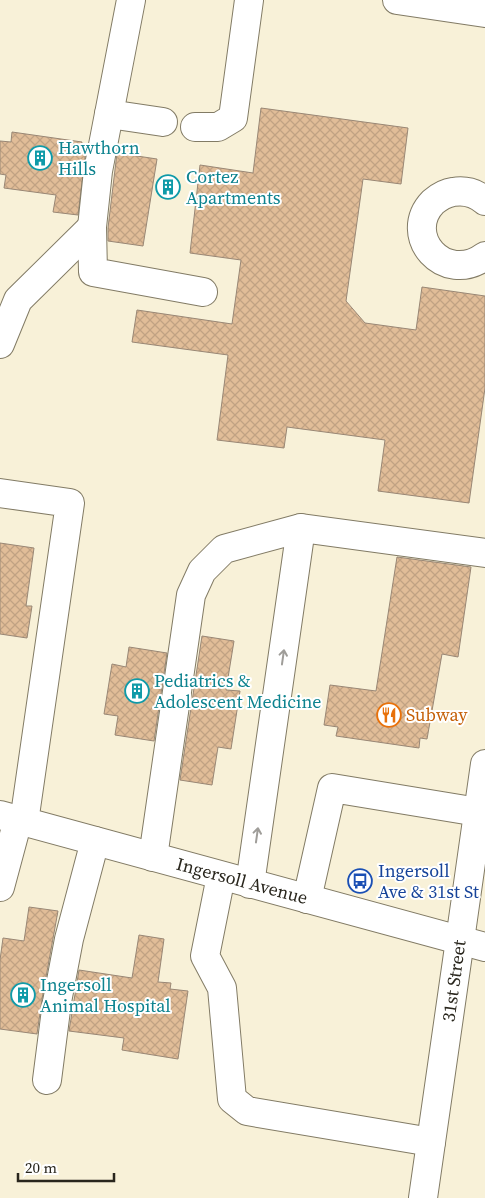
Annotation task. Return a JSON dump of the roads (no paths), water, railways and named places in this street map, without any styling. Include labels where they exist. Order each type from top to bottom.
[{"type":"main road","points":[[131,0],[98,171],[92,227],[93,272],[203,292]]},
{"type":"main road","points":[[195,127],[218,127],[233,118],[249,0]]},
{"type":"main road","points":[[397,0],[485,13]]},
{"type":"main road","points":[[109,114],[163,122]]},
{"type":"main road","points":[[485,201],[473,193],[449,192],[429,206],[424,217],[422,230],[424,241],[430,252],[440,260],[452,265],[465,266],[477,262],[485,256]]},
{"type":"main road","points":[[0,344],[18,300],[92,227]]},
{"type":"main road","points":[[0,493],[70,503],[14,819],[0,887]]},
{"type":"main road","points":[[250,884],[301,528]]},
{"type":"main road","points":[[153,857],[191,595],[202,571],[224,549],[301,528],[485,553]]},
{"type":"main road","name":"31st Street","points":[[423,1198],[431,1142],[472,944],[478,812],[485,764]]},
{"type":"main road","points":[[307,899],[332,788],[478,812]]},
{"type":"main road","name":"Ingersoll Avenue","points":[[14,819],[472,944]]},
{"type":"main road","points":[[47,1080],[57,1002],[69,939],[95,841]]},
{"type":"main road","points":[[221,876],[205,956],[222,988],[232,1100],[246,1111],[431,1142]]},
{"type":"place","name":"Hawthorn Hills","points":[[40,158]]},
{"type":"place","name":"Cortez Apartments","points":[[168,187]]},
{"type":"place","name":"Pediatrics & Adolescent Medicine","points":[[137,691]]},
{"type":"place","name":"Subway","points":[[389,715]]},
{"type":"place","name":"Ingersoll Ave & 31st St","points":[[360,881]]},
{"type":"place","name":"Ingersoll Animal Hospital","points":[[23,995]]}]
